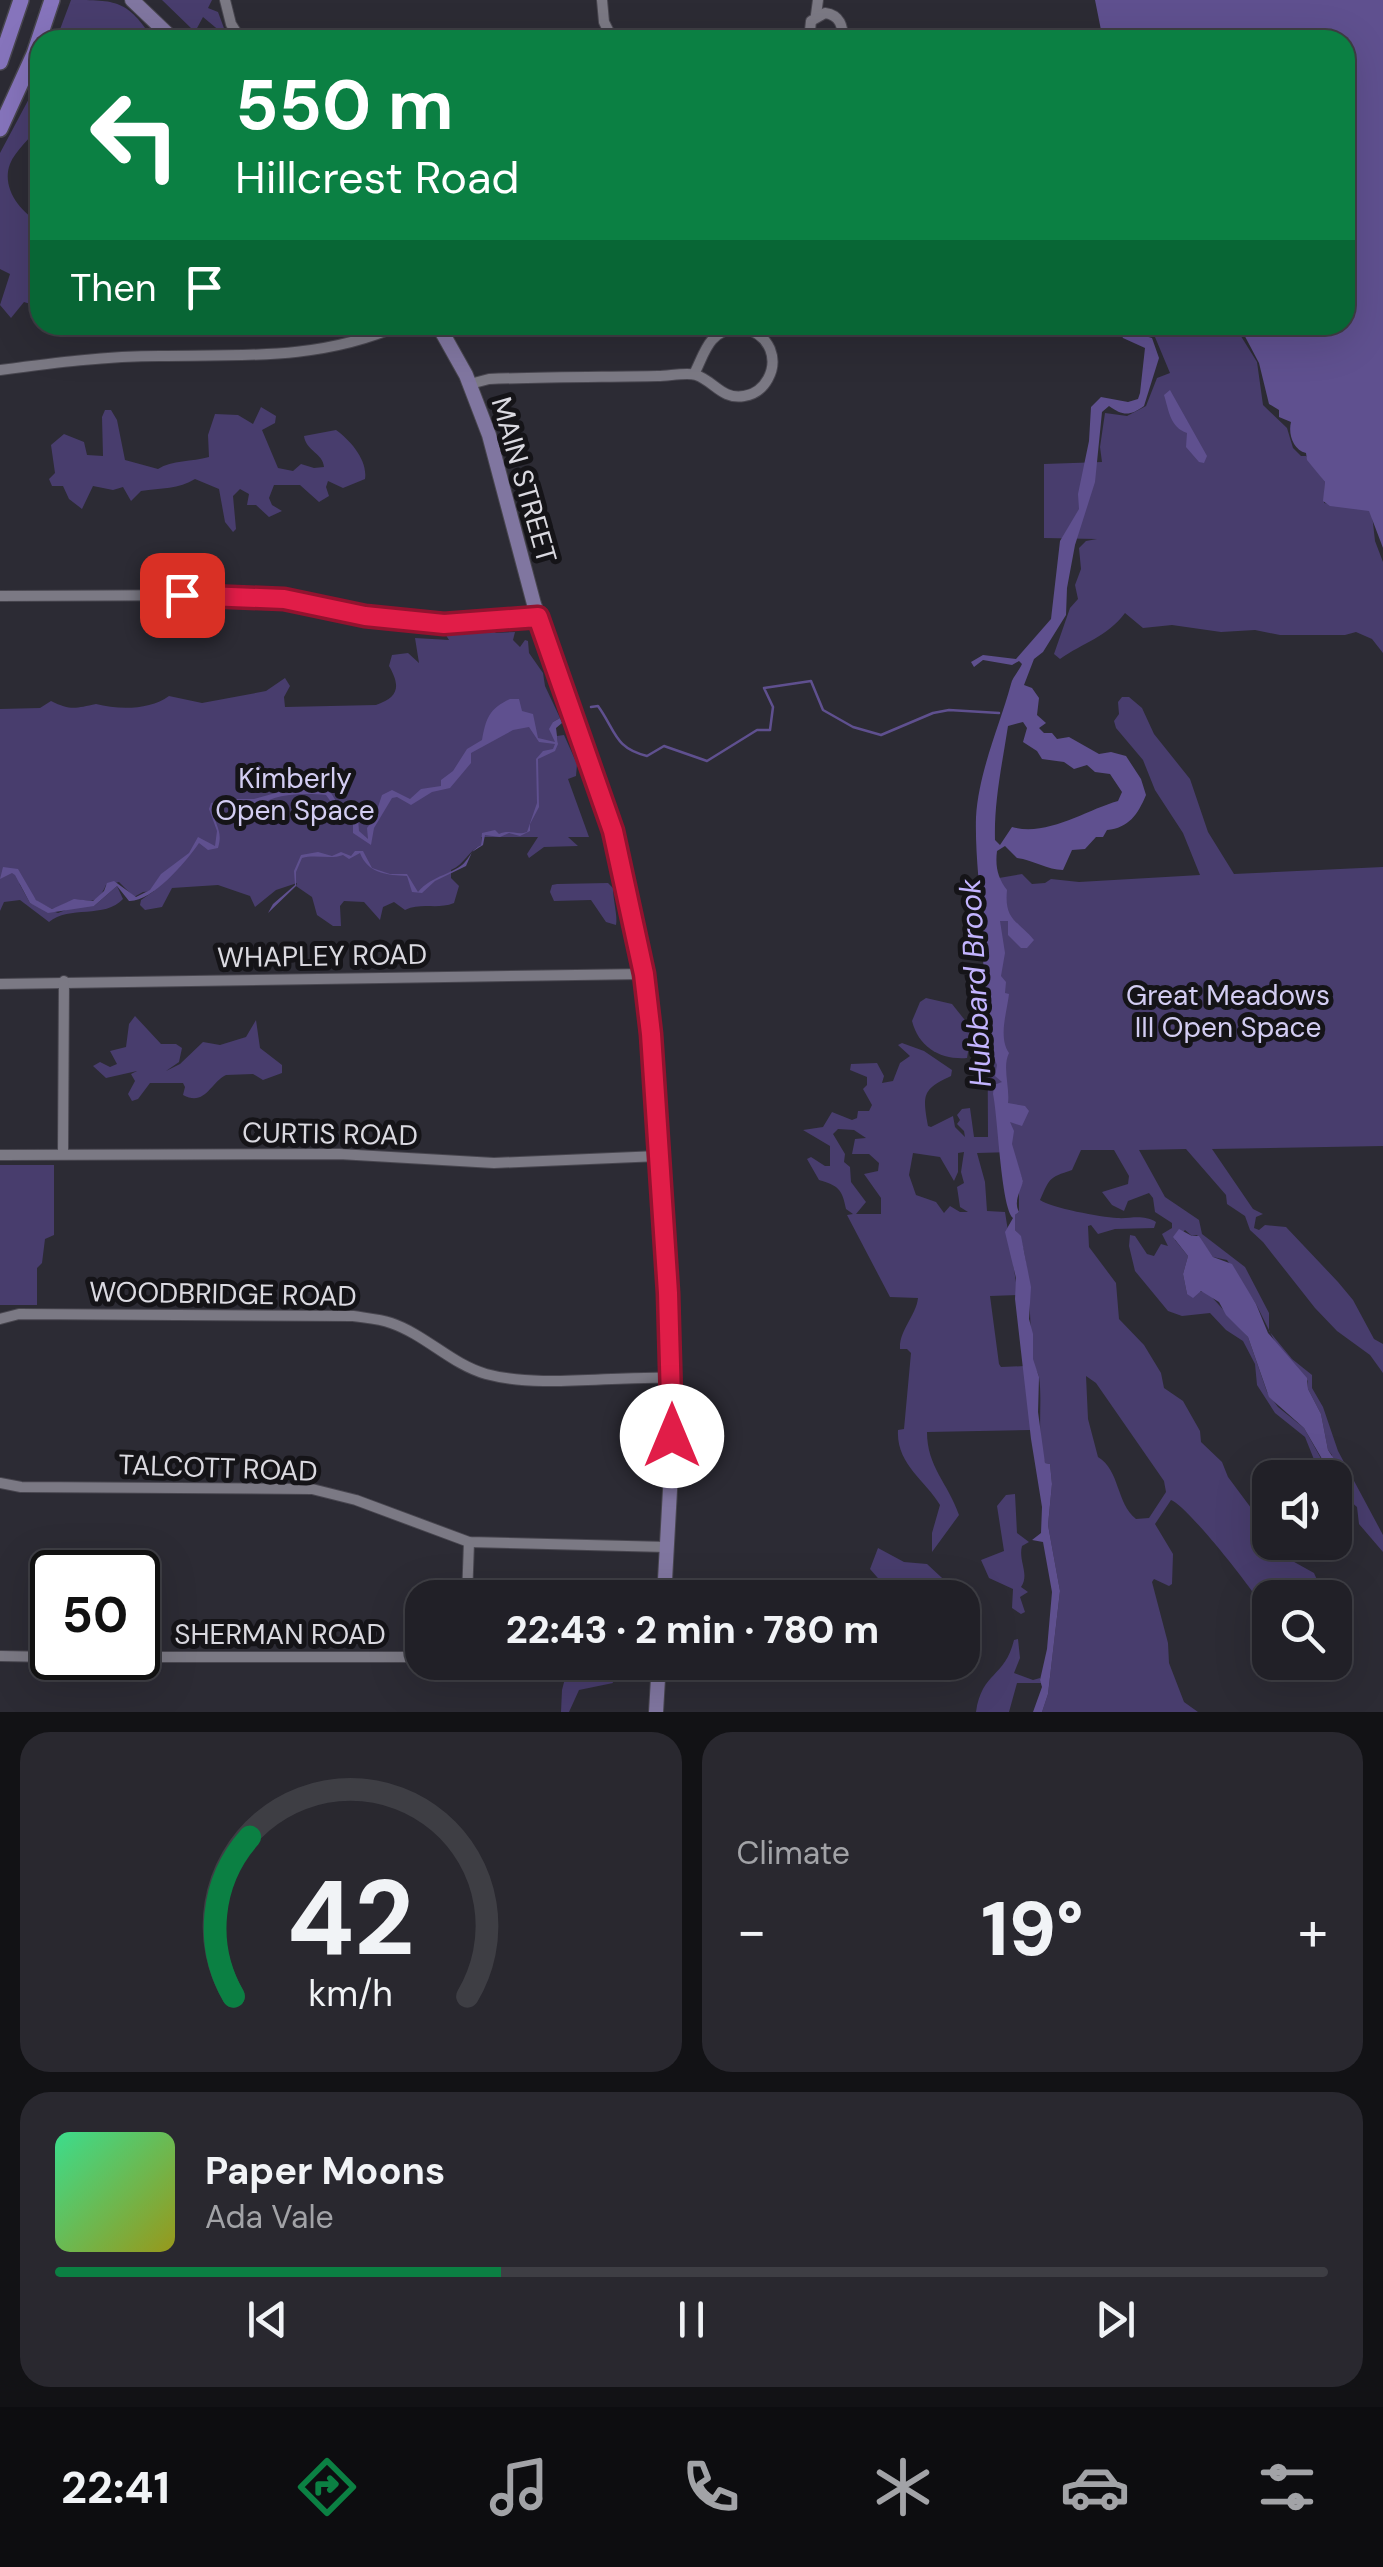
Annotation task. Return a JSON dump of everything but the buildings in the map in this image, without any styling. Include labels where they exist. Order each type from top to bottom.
[{"type":"main road","points":[[0,62],[21,0]]},
{"type":"main road","points":[[42,30],[52,0]]},
{"type":"main road","points":[[132,0],[164,30]]},
{"type":"main road","points":[[0,128],[30,63]]},
{"type":"main road","name":"MAIN STREET","points":[[443,335],[470,384],[496,456],[538,617],[613,831],[644,974],[672,1378],[665,1580]]},
{"type":"main road","points":[[656,1712],[659,1680]]},
{"type":"street","points":[[225,0],[235,30]]},
{"type":"street","points":[[602,0],[608,30]]},
{"type":"street","points":[[810,30],[818,0]]},
{"type":"street","points":[[816,16],[836,16],[841,30]]},
{"type":"street","points":[[0,370],[156,356],[271,356],[331,349],[378,335]]},
{"type":"street","points":[[694,374],[712,340],[720,335]]},
{"type":"street","points":[[470,384],[489,379],[694,374],[725,394],[746,396],[759,390],[772,365],[770,351],[758,335]]},
{"type":"street","points":[[0,596],[284,599],[365,616],[444,624],[538,617]]},
{"type":"street","name":"WHAPLEY ROAD","points":[[0,984],[644,974]]},
{"type":"street","points":[[63,1154],[64,982]]},
{"type":"street","name":"CURTIS ROAD","points":[[0,1155],[339,1154],[494,1162],[659,1156]]},
{"type":"street","name":"WOODBRIDGE ROAD","points":[[0,1318],[19,1314],[353,1316],[391,1322],[462,1366],[490,1375],[536,1379],[672,1378]]},
{"type":"street","name":"TALCOTT ROAD","points":[[0,1484],[312,1489],[356,1500],[469,1542],[667,1547]]},
{"type":"street","points":[[468,1580],[469,1542]]},
{"type":"street","points":[[0,1656],[30,1656]]},
{"type":"street","name":"SHERMAN ROAD","points":[[160,1657],[405,1657]]},
{"type":"green space","points":[[71,0],[120,5],[146,30],[60,30]]},
{"type":"green space","points":[[162,0],[212,0],[208,8],[218,12],[225,30],[219,30],[203,17],[196,30]]},
{"type":"green space","points":[[30,97],[30,138],[10,164],[8,182],[14,198],[30,215],[30,304],[24,302],[11,318],[0,305],[10,274],[0,269],[0,153]]},
{"type":"green space","points":[[1154,335],[1240,335],[1257,362],[1263,405],[1287,428],[1293,448],[1306,456],[1325,482],[1324,503],[1369,510],[1372,514],[1375,541],[1383,562],[1383,653],[1372,639],[1356,632],[1280,635],[1172,625],[1143,628],[1125,613],[1102,634],[1060,659],[1054,654],[1070,608],[1078,599],[1075,585],[1081,569],[1079,548],[1086,541],[1097,539],[1044,538],[1044,464],[1102,462],[1105,413],[1127,416],[1146,406],[1157,378],[1170,373]]},
{"type":"green space","points":[[261,407],[276,416],[275,423],[262,430],[278,468],[293,471],[301,464],[324,467],[304,436],[336,430],[361,458],[365,479],[343,488],[328,481],[329,496],[319,502],[300,485],[274,485],[269,498],[282,511],[269,517],[256,505],[247,505],[249,494],[240,489],[233,496],[233,532],[225,522],[219,489],[195,479],[141,491],[131,501],[123,487],[113,490],[93,486],[82,509],[69,499],[63,486],[52,486],[49,479],[55,473],[51,445],[64,434],[84,442],[87,455],[103,456],[105,410],[111,410],[117,420],[125,460],[158,469],[209,457],[208,435],[215,414],[238,415],[253,424]]},
{"type":"green space","name":"Kimberly Open Space","points":[[442,629],[515,632],[513,640],[520,647],[528,641],[529,653],[543,673],[560,718],[553,722],[551,733],[558,744],[557,736],[564,735],[577,764],[576,776],[568,779],[589,837],[568,837],[578,846],[544,847],[529,858],[527,854],[538,837],[481,837],[481,845],[451,870],[451,878],[459,886],[454,903],[405,910],[394,902],[383,907],[380,920],[364,902],[344,901],[340,906],[341,926],[333,926],[317,915],[312,897],[297,883],[276,890],[255,907],[250,896],[218,885],[172,888],[162,907],[145,910],[141,900],[154,891],[134,897],[119,882],[106,885],[94,900],[75,900],[52,909],[38,902],[19,883],[30,903],[58,913],[76,906],[94,906],[117,886],[123,899],[107,909],[66,914],[49,922],[20,900],[4,902],[0,911],[0,709],[40,708],[51,701],[69,707],[96,704],[134,708],[169,696],[202,703],[266,691],[285,678],[290,686],[284,697],[285,707],[376,705],[396,690],[389,666],[392,655],[408,653],[419,663],[415,638],[449,640]]},
{"type":"green space","name":"Great Meadows III Open Space","points":[[1122,697],[1129,697],[1142,708],[1154,734],[1190,779],[1208,832],[1234,874],[1383,867],[1383,1146],[1212,1149],[1253,1209],[1263,1214],[1256,1217],[1254,1228],[1286,1227],[1353,1300],[1374,1339],[1383,1344],[1383,1373],[1370,1355],[1337,1331],[1315,1308],[1250,1230],[1245,1216],[1227,1204],[1226,1195],[1186,1149],[1139,1150],[1165,1197],[1199,1220],[1202,1234],[1245,1267],[1269,1313],[1269,1330],[1227,1260],[1213,1257],[1197,1235],[1185,1230],[1175,1240],[1188,1256],[1183,1274],[1187,1294],[1209,1294],[1248,1337],[1267,1392],[1278,1407],[1304,1428],[1322,1460],[1314,1460],[1305,1437],[1275,1413],[1257,1385],[1255,1364],[1243,1341],[1210,1313],[1182,1316],[1168,1311],[1135,1271],[1130,1235],[1135,1236],[1147,1254],[1154,1256],[1161,1244],[1168,1246],[1162,1234],[1172,1228],[1172,1223],[1155,1212],[1149,1193],[1128,1201],[1124,1211],[1112,1205],[1102,1192],[1128,1184],[1129,1176],[1114,1150],[1081,1150],[1072,1170],[1051,1180],[1040,1200],[1089,1214],[1141,1217],[1156,1222],[1154,1228],[1115,1229],[1098,1234],[1088,1226],[1089,1247],[1116,1283],[1119,1319],[1144,1345],[1161,1373],[1164,1388],[1183,1401],[1200,1431],[1201,1442],[1222,1462],[1252,1509],[1252,1560],[1291,1560],[1314,1573],[1317,1580],[1252,1580],[1252,1591],[1192,1518],[1171,1500],[1155,1524],[1173,1554],[1172,1584],[1154,1579],[1152,1582],[1168,1643],[1169,1663],[1184,1702],[1198,1712],[1042,1712],[1048,1694],[1060,1591],[1048,1525],[1052,1484],[1050,1464],[1045,1463],[1041,1442],[1040,1388],[1033,1362],[1027,1272],[1015,1230],[1023,1181],[1013,1152],[977,1153],[987,1211],[1005,1212],[1018,1295],[990,1296],[999,1364],[1025,1366],[1031,1430],[927,1432],[934,1465],[959,1515],[932,1552],[932,1533],[940,1505],[906,1462],[898,1430],[904,1429],[911,1353],[900,1349],[900,1342],[918,1298],[890,1297],[847,1215],[853,1214],[846,1209],[841,1192],[819,1180],[807,1159],[811,1157],[830,1166],[830,1146],[803,1130],[823,1127],[832,1112],[852,1120],[857,1118],[858,1111],[869,1111],[872,1105],[863,1089],[867,1077],[850,1070],[851,1064],[877,1063],[884,1076],[882,1083],[893,1081],[900,1063],[910,1056],[898,1045],[902,1043],[924,1051],[952,1070],[951,1076],[927,1094],[928,1126],[953,1116],[955,1127],[965,1137],[957,1124],[957,1115],[970,1108],[974,1137],[988,1137],[987,943],[980,942],[981,886],[1002,884],[999,878],[1022,874],[1032,884],[1051,879],[1079,882],[1200,875],[1183,833],[1155,790],[1143,760],[1116,728],[1114,721],[1119,714],[1118,702]],"holes":[[[838,1129],[854,1130],[866,1138],[855,1139],[852,1154],[869,1154],[879,1163],[878,1171],[864,1174],[881,1198],[881,1214],[856,1214],[866,1202],[851,1182],[850,1167],[844,1162],[845,1154],[833,1134]],[[964,1152],[964,1183],[957,1187],[960,1207],[968,1212],[950,1206],[944,1213],[936,1202],[916,1195],[909,1175],[913,1153],[940,1157],[954,1181],[958,1153]],[[1086,1376],[1096,1383],[1164,1481],[1166,1492],[1149,1518],[1136,1519],[1130,1512],[1110,1470],[1098,1457],[1088,1419]]]},
{"type":"green space","points":[[608,883],[613,888],[616,925],[606,922],[591,900],[554,901],[550,892],[552,885],[557,884]]},
{"type":"green space","points":[[926,998],[952,1004],[972,1029],[967,1058],[940,1054],[920,1038],[912,1021],[920,1002]]},
{"type":"green space","points":[[135,1016],[161,1044],[182,1048],[179,1062],[166,1071],[180,1064],[203,1042],[220,1045],[246,1037],[256,1020],[260,1048],[282,1065],[282,1073],[263,1080],[253,1074],[226,1075],[197,1098],[183,1095],[183,1083],[150,1083],[132,1101],[128,1094],[135,1081],[131,1074],[137,1071],[106,1078],[93,1066],[100,1062],[110,1067],[117,1064],[110,1051],[126,1047],[129,1024]]},
{"type":"green space","points":[[0,1165],[54,1165],[54,1235],[45,1239],[42,1263],[37,1268],[37,1305],[0,1305]]},
{"type":"green space","points":[[1270,1333],[1312,1375],[1312,1388],[1343,1460],[1330,1460],[1321,1414],[1308,1381]]},
{"type":"green space","points":[[1352,1477],[1383,1535],[1383,1552],[1359,1524],[1357,1507],[1352,1503]]},
{"type":"green space","points":[[1015,1494],[1017,1533],[1029,1542],[1021,1552],[1021,1587],[1028,1592],[1020,1597],[1025,1612],[1021,1614],[1012,1608],[1013,1589],[989,1578],[981,1560],[1004,1551],[997,1506],[1006,1495]]},
{"type":"green space","points":[[878,1548],[904,1562],[927,1564],[944,1580],[880,1580],[870,1569]]},
{"type":"green space","points":[[1018,1639],[1020,1658],[1014,1673],[1033,1680],[1040,1678],[1041,1683],[1017,1683],[1009,1712],[976,1712],[983,1689]]},
{"type":"green space","points":[[565,1680],[613,1683],[579,1690],[569,1712],[561,1712]]},
{"type":"shaded area","points":[[1095,0],[1383,0],[1383,548],[1369,511],[1330,506],[1323,501],[1325,482],[1306,453],[1295,445],[1291,422],[1279,417],[1279,410],[1269,404],[1259,363],[1244,335],[1355,335],[1355,30],[1101,30]]},
{"type":"shaded area","points":[[1122,335],[1152,338],[1159,358],[1144,406],[1123,413],[1109,406],[1102,412],[1095,482],[1075,545],[1066,615],[1043,652],[1034,659],[1024,685],[1039,698],[1037,715],[1046,723],[1039,728],[1044,733],[1052,733],[1057,739],[1069,737],[1099,754],[1126,756],[1146,795],[1127,823],[1107,830],[1085,849],[1072,850],[1063,870],[1017,858],[1005,846],[997,851],[996,857],[1010,914],[1034,940],[1027,948],[1021,948],[1008,935],[1008,921],[1000,921],[1005,953],[1001,976],[1006,982],[1005,993],[1009,994],[1004,1032],[1009,1053],[1008,1103],[1025,1106],[1029,1111],[1022,1126],[1010,1122],[1023,1181],[1015,1230],[1021,1236],[1031,1287],[1029,1319],[1039,1377],[1038,1412],[1052,1484],[1048,1525],[1060,1591],[1048,1694],[1042,1712],[1033,1712],[1042,1687],[1052,1592],[1043,1542],[1032,1540],[1041,1533],[1042,1507],[1015,1299],[1016,1278],[1005,1232],[1013,1218],[1003,1180],[993,1094],[994,1085],[1002,1082],[995,1076],[997,1065],[990,1048],[976,830],[985,765],[1012,682],[1022,664],[983,660],[974,667],[971,662],[983,655],[1016,659],[1051,619],[1060,541],[1079,509],[1091,407],[1101,397],[1128,402],[1138,399],[1145,348]],"holes":[[[1023,722],[1027,728],[1023,742],[1042,759],[1064,762],[1074,769],[1087,765],[1095,772],[1110,774],[1122,792],[1118,801],[1052,826],[1012,827],[1000,845],[995,840],[996,811],[1008,726]]]},
{"type":"shaded area","points":[[1170,390],[1207,456],[1204,463],[1186,447],[1187,433],[1171,418],[1164,395]]},
{"type":"shaded area","points":[[519,699],[522,711],[533,714],[538,738],[555,742],[549,729],[560,718],[555,751],[538,759],[539,807],[530,831],[520,836],[485,835],[483,845],[472,852],[481,845],[482,833],[527,832],[537,803],[536,759],[555,744],[539,742],[529,727],[513,730],[471,753],[471,763],[450,788],[432,792],[411,805],[392,798],[374,828],[371,845],[353,833],[353,821],[339,813],[326,795],[292,795],[261,805],[231,804],[215,809],[220,836],[218,848],[208,850],[199,843],[167,880],[138,900],[129,901],[117,886],[94,906],[48,913],[30,903],[15,875],[0,879],[3,867],[18,869],[36,900],[52,909],[74,899],[93,901],[107,883],[114,881],[136,897],[150,890],[161,874],[189,853],[198,837],[215,846],[217,831],[209,809],[211,803],[254,799],[297,787],[312,791],[328,788],[342,811],[358,818],[359,831],[368,839],[367,828],[382,795],[392,790],[410,799],[421,789],[441,786],[441,780],[453,771],[467,749],[482,740],[490,715],[503,703]]},
{"type":"shaded area","points":[[355,851],[363,851],[372,868],[407,874],[418,892],[430,882],[461,866],[472,853],[466,866],[435,881],[422,893],[412,892],[407,876],[373,869],[368,865],[360,853],[349,859],[343,855],[333,857],[302,858],[296,886],[268,913],[295,885],[294,871],[301,855],[318,852],[332,856],[341,852],[351,856]]},
{"type":"shaded area","points":[[1179,1229],[1199,1236],[1213,1257],[1232,1264],[1268,1333],[1307,1378],[1334,1460],[1323,1460],[1304,1428],[1269,1397],[1248,1337],[1219,1302],[1201,1291],[1193,1298],[1187,1294],[1183,1274],[1188,1256],[1173,1237]]},
{"type":"waterway","points":[[591,707],[598,706],[617,737],[636,753],[647,756],[664,746],[707,761],[757,730],[770,730],[773,707],[764,688],[811,681],[823,710],[853,727],[881,735],[949,710],[999,713]]},
{"type":"route","points":[[182,595],[284,599],[365,616],[444,624],[538,617],[613,831],[644,974],[668,1293],[672,1436]]},
{"type":"water label","name":"Hubbard Brook","points":[[975,983]]}]
